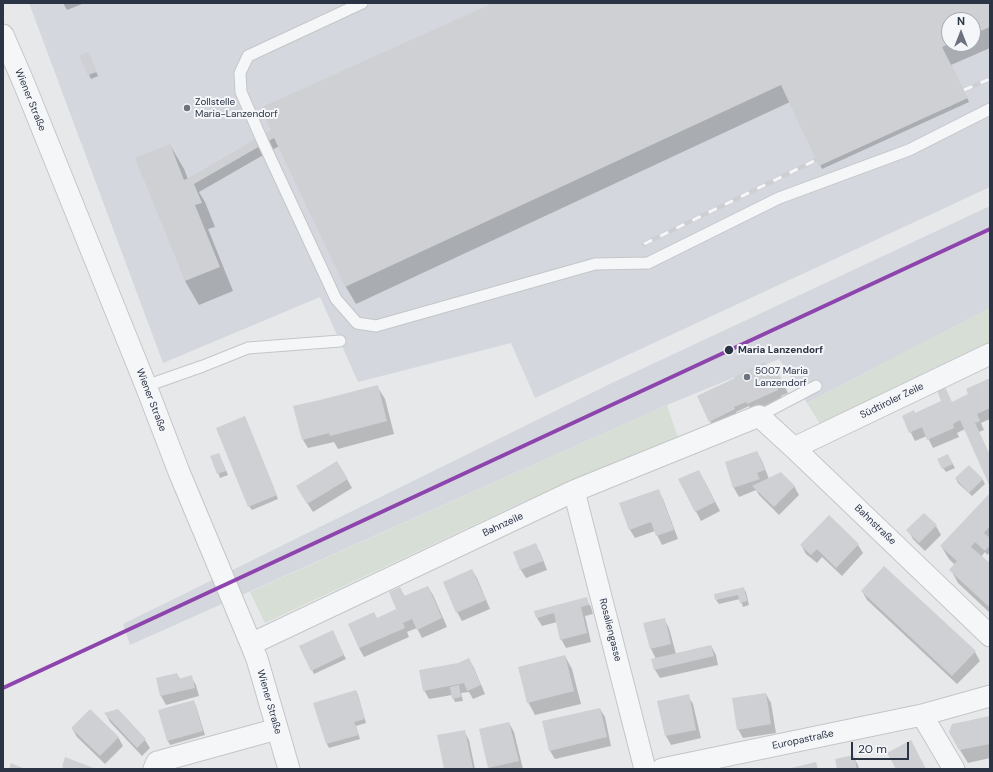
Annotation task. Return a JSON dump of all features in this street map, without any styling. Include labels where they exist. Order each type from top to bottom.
[{"type":"street","name":"Wiener Straße","points":[[3,35],[146,386],[182,479],[257,659],[289,769]]},
{"type":"street","name":"Südtiroler Zeile","points":[[794,448],[990,354]]},
{"type":"street","name":"Bahnstraße","points":[[759,416],[990,636]]},
{"type":"street","name":"Bahnzeile","points":[[251,644],[574,492],[759,416]]},
{"type":"street","name":"Rosaliengasse","points":[[574,492],[645,769]]},
{"type":"street","name":"Europastraße","points":[[662,769],[922,715],[990,696]]},
{"type":"street","points":[[922,715],[954,769]]},
{"type":"street","points":[[154,769],[157,762],[277,729]]},
{"type":"lane","points":[[362,3],[248,56],[240,73],[241,92],[336,298],[357,323],[376,326],[595,264],[648,263],[778,198],[909,150],[990,109]]},
{"type":"lane","points":[[146,386],[248,348],[340,341]]},
{"type":"lane","points":[[759,416],[816,386]]},
{"type":"shaded area","points":[[29,3],[990,3],[990,187],[535,398],[511,343],[358,382],[320,297],[163,363]]},
{"type":"shaded area","points":[[990,206],[990,308],[807,403],[779,359],[667,405],[130,645],[123,624],[616,381]]},
{"type":"shaded area","points":[[990,308],[990,345],[820,424],[807,403]]},
{"type":"shaded area","points":[[667,405],[678,438],[525,501],[265,623],[250,592]]},
{"type":"building","points":[[493,3],[990,3],[990,27],[981,31],[981,12],[941,12],[941,52],[945,52],[968,98],[819,166],[781,85],[345,287],[274,138],[194,184],[202,203],[195,205],[220,267],[185,281],[135,158],[170,144],[184,180],[271,130],[260,108]]},
{"type":"building","points":[[88,52],[97,72],[88,75],[79,56]]},
{"type":"building","points":[[765,362],[768,369],[775,366],[784,384],[777,387],[778,390],[747,404],[746,402],[734,407],[735,409],[709,422],[697,396]]},
{"type":"building","points":[[990,378],[990,408],[977,414],[980,421],[975,423],[990,455],[990,487],[960,420],[953,424],[954,428],[927,440],[922,427],[909,433],[902,416],[914,410],[915,413],[941,401],[937,390],[945,387],[952,402],[968,394],[966,389]]},
{"type":"building","points":[[378,385],[387,421],[330,436],[329,433],[302,440],[293,406]]},
{"type":"building","points":[[245,416],[277,495],[248,507],[216,428]]},
{"type":"building","points":[[757,451],[765,470],[757,473],[760,479],[733,488],[725,462]]},
{"type":"building","points":[[219,453],[226,471],[217,474],[210,456]]},
{"type":"building","points":[[948,454],[953,464],[942,469],[937,459]]},
{"type":"building","points":[[337,461],[348,479],[307,504],[296,486]]},
{"type":"building","points":[[969,465],[983,479],[969,493],[955,478]]},
{"type":"building","points":[[699,470],[715,502],[695,512],[678,479]]},
{"type":"building","points":[[781,472],[795,486],[774,507],[752,486]]},
{"type":"building","points":[[659,489],[674,530],[656,536],[651,522],[629,530],[619,503]]},
{"type":"building","points":[[990,493],[990,526],[984,533],[990,538],[990,545],[985,551],[975,542],[971,547],[990,563],[990,605],[988,606],[949,570],[957,561],[940,546]]},
{"type":"building","points":[[924,513],[937,525],[919,543],[906,530]]},
{"type":"building","points":[[829,515],[859,544],[836,568],[817,549],[811,555],[800,545]]},
{"type":"building","points":[[536,543],[543,561],[520,570],[513,552]]},
{"type":"building","points":[[884,566],[976,651],[952,676],[861,591]]},
{"type":"building","points":[[472,569],[486,600],[456,613],[443,582]]},
{"type":"building","points":[[428,586],[442,618],[417,630],[412,619],[403,623],[405,628],[359,648],[348,624],[374,612],[377,618],[396,609],[389,592],[400,587],[404,596]]},
{"type":"building","points":[[744,587],[747,601],[740,603],[738,595],[715,600],[714,594]]},
{"type":"building","points":[[587,597],[589,605],[581,607],[587,633],[560,640],[554,613],[536,618],[534,611]]},
{"type":"building","points":[[665,618],[671,644],[650,649],[643,623]]},
{"type":"building","points":[[333,630],[344,655],[311,671],[299,646]]},
{"type":"building","points":[[711,645],[714,656],[654,670],[651,659]]},
{"type":"building","points":[[565,655],[574,691],[527,703],[518,667]]},
{"type":"building","points":[[469,658],[481,685],[467,691],[464,683],[423,691],[419,670],[458,663]]},
{"type":"building","points":[[177,673],[179,679],[192,675],[195,688],[160,696],[156,678]]},
{"type":"building","points":[[459,685],[461,697],[452,699],[450,687]]},
{"type":"building","points":[[356,690],[365,719],[354,722],[359,735],[326,744],[313,703]]},
{"type":"building","points":[[766,693],[771,724],[737,730],[732,698]]},
{"type":"building","points":[[689,694],[696,730],[665,736],[657,701]]},
{"type":"building","points":[[194,700],[203,731],[167,741],[158,710]]},
{"type":"building","points":[[600,708],[607,737],[549,751],[542,721]]},
{"type":"building","points":[[90,709],[119,737],[100,756],[71,728]]},
{"type":"building","points":[[118,709],[146,739],[137,748],[104,713]]},
{"type":"building","points":[[990,716],[990,744],[959,750],[949,732],[952,724]]},
{"type":"building","points":[[509,722],[519,761],[488,768],[479,729]]},
{"type":"building","points":[[465,730],[473,769],[444,769],[437,735]]},
{"type":"building","points":[[911,740],[926,769],[896,769],[887,753]]},
{"type":"building","points":[[854,755],[857,769],[837,769],[835,759]]},
{"type":"building","points":[[65,757],[96,769],[67,769],[62,767]]},
{"type":"building","points":[[816,762],[818,769],[791,769],[791,768]]},
{"type":"building","points":[[11,763],[25,769],[9,769]]},
{"type":"railway","points":[[964,90],[990,79]]},
{"type":"railway","points":[[644,244],[816,160]]},
{"type":"transit line","points":[[3,688],[990,229]]},
{"type":"place","name":"Zollstelle Maria-Lanzendorf","points":[[187,108]]},
{"type":"place","name":"Maria Lanzendorf","points":[[729,350]]},
{"type":"place","name":"5007 Maria Lanzendorf","points":[[747,377]]}]
